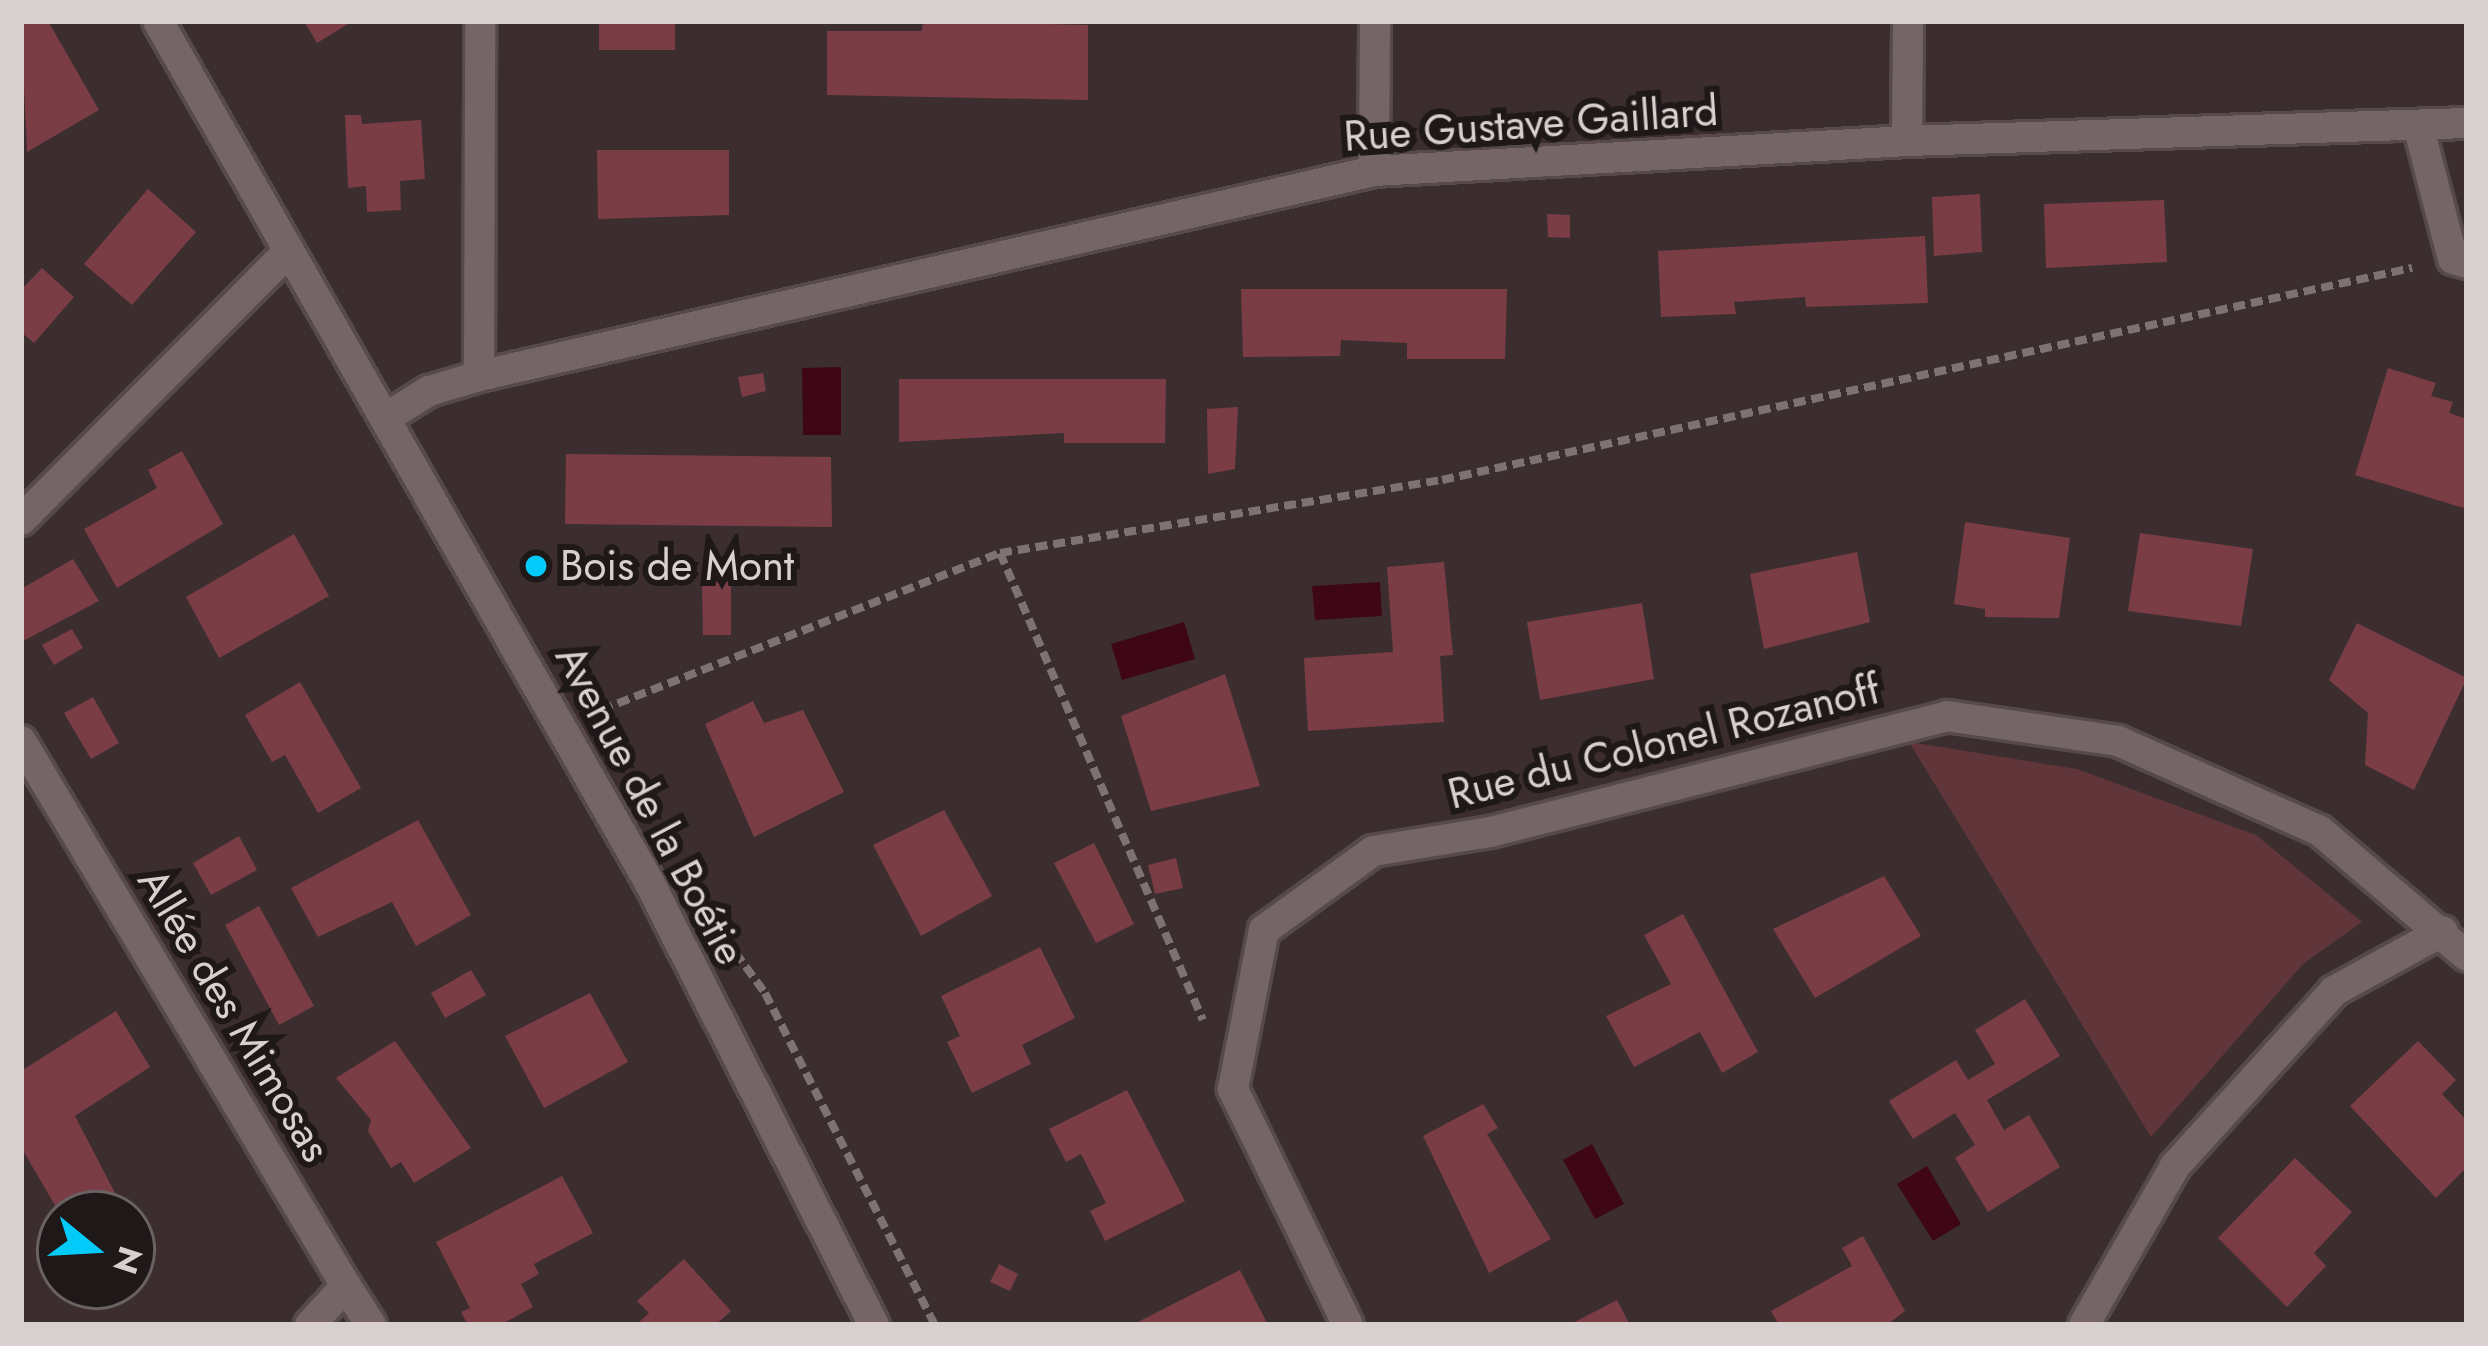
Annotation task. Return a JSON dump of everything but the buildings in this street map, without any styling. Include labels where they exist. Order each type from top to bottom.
[{"type":"street","name":"Avenue de la Boétie","points":[[158,21],[288,252],[389,416],[561,725],[874,1325]]},
{"type":"street","points":[[479,376],[480,21]]},
{"type":"street","points":[[1373,171],[1375,21]]},
{"type":"street","points":[[1907,141],[1908,21]]},
{"type":"street","name":"Rue Gustave Gaillard","points":[[389,416],[430,391],[479,376],[1373,171],[1907,141],[2467,123]]},
{"type":"street","points":[[2418,125],[2460,261]]},
{"type":"street","points":[[21,520],[288,252]]},
{"type":"street","name":"Rue du Colonel Rozanoff","points":[[1233,1089],[1264,930],[1373,851],[1490,832],[1947,716],[2117,741],[2320,831],[2467,956]]},
{"type":"street","name":"Allée des Mimosas","points":[[21,741],[371,1325]]},
{"type":"street","points":[[2084,1325],[2175,1166],[2334,991],[2443,931]]},
{"type":"street","points":[[1233,1089],[1348,1325]]},
{"type":"street","points":[[310,1325],[346,1286]]},
{"type":"path","points":[[561,725],[1000,554],[1442,480],[2460,261]]},
{"type":"path","points":[[1000,554],[1233,1089]]},
{"type":"shaded area","points":[[841,367],[841,435],[803,435],[802,368]]},
{"type":"shaded area","points":[[1380,582],[1382,616],[1315,620],[1312,586]]},
{"type":"shaded area","points":[[1184,622],[1195,659],[1122,680],[1111,644]]},
{"type":"shaded area","points":[[1909,742],[2077,769],[2256,835],[2362,922],[2304,963],[2151,1137]]},
{"type":"shaded area","points":[[1592,1144],[1624,1204],[1595,1219],[1563,1160]]},
{"type":"shaded area","points":[[1927,1166],[1961,1224],[1933,1241],[1897,1184]]},
{"type":"place","name":"Bois de Mont","points":[[536,566]]}]
